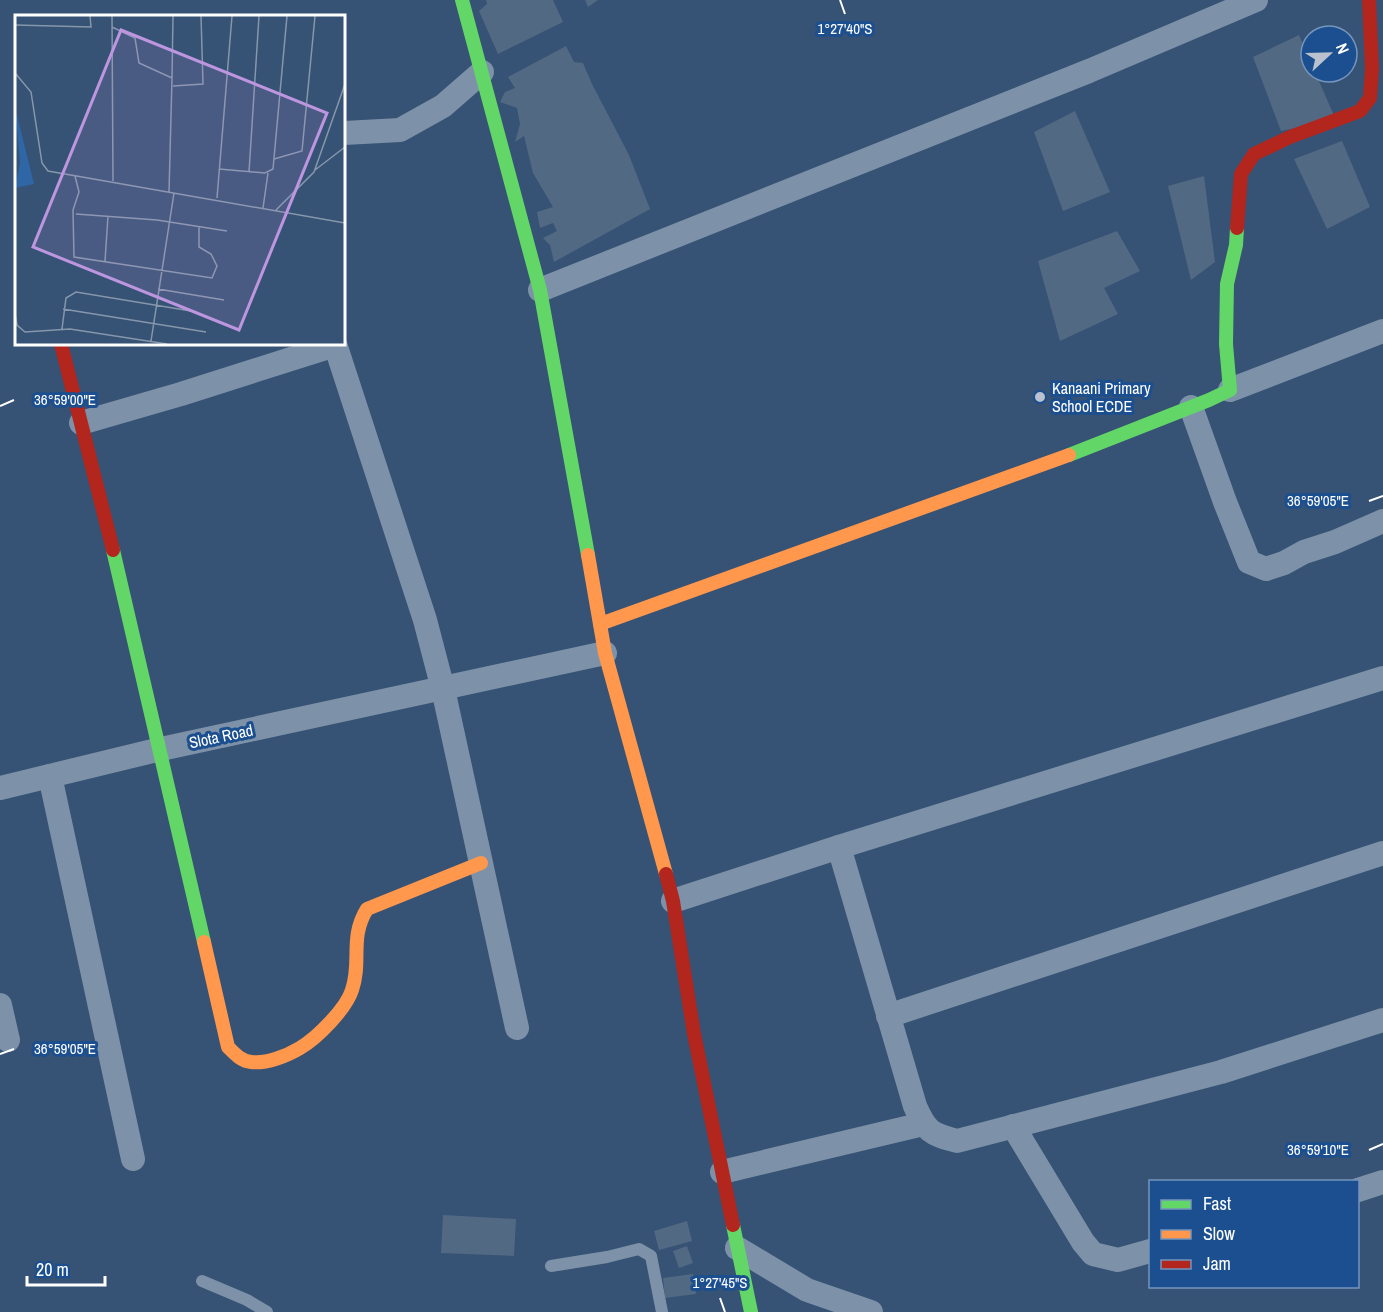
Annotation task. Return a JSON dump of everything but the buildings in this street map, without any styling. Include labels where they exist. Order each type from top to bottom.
[{"type":"street","points":[[462,0],[540,290],[605,653],[673,901],[694,1034],[751,1312]]},
{"type":"street","points":[[540,290],[1089,70],[1256,0]]},
{"type":"street","points":[[1230,390],[1227,284],[1236,245],[1241,174],[1254,154],[1290,137],[1360,111],[1370,98],[1372,68],[1369,0]]},
{"type":"street","points":[[345,133],[400,130],[443,106],[482,72]]},
{"type":"street","points":[[600,624],[1049,463],[1230,390],[1383,332]]},
{"type":"street","points":[[61,345],[123,589],[228,1047],[237,1057],[253,1063],[282,1057],[301,1048],[332,1019],[346,1003],[353,990],[357,927],[367,909],[481,863]]},
{"type":"street","points":[[81,423],[181,394],[332,345]]},
{"type":"street","points":[[335,345],[425,620],[443,689],[517,1028]]},
{"type":"street","points":[[1191,407],[1249,562],[1266,569],[1383,521]]},
{"type":"street","name":"Slota Road","points":[[0,788],[161,749],[605,653]]},
{"type":"street","points":[[673,901],[1383,678]]},
{"type":"street","points":[[50,776],[133,1159]]},
{"type":"street","points":[[839,847],[915,1106],[923,1124],[936,1135],[957,1141],[1221,1072],[1383,1020]]},
{"type":"street","points":[[888,1016],[1383,853]]},
{"type":"street","points":[[0,1005],[8,1040]]},
{"type":"street","points":[[722,1172],[923,1124]]},
{"type":"street","points":[[1013,1126],[1083,1242],[1093,1254],[1118,1260],[1149,1251]]},
{"type":"street","points":[[1359,1190],[1383,1182]]},
{"type":"street","points":[[737,1248],[807,1290],[871,1312]]},
{"type":"lane","points":[[551,1266],[608,1257],[639,1249],[651,1256],[662,1312]]},
{"type":"lane","points":[[202,1281],[247,1300],[267,1312]]},
{"type":"traffic: fast","points":[[462,0],[540,290],[588,555]]},
{"type":"traffic: fast","points":[[1069,455],[1230,390],[1226,344],[1227,284],[1236,245],[1237,228]]},
{"type":"traffic: fast","points":[[113,550],[204,942]]},
{"type":"traffic: fast","points":[[733,1225],[751,1312]]},
{"type":"traffic: slow","points":[[600,624],[1069,455]]},
{"type":"traffic: slow","points":[[588,555],[605,653],[666,874]]},
{"type":"traffic: slow","points":[[204,942],[228,1047],[238,1057],[247,1061],[263,1062],[276,1059],[307,1043],[330,1022],[349,998],[355,979],[358,930],[367,909],[481,863]]},
{"type":"traffic: jam","points":[[1237,228],[1241,174],[1254,154],[1290,137],[1360,111],[1370,98],[1372,68],[1369,0]]},
{"type":"traffic: jam","points":[[61,345],[113,550]]},
{"type":"traffic: jam","points":[[666,874],[673,901],[694,1034],[733,1225]]},
{"type":"place","name":"Kanaani Primary School ECDE","points":[[1040,397]]}]
